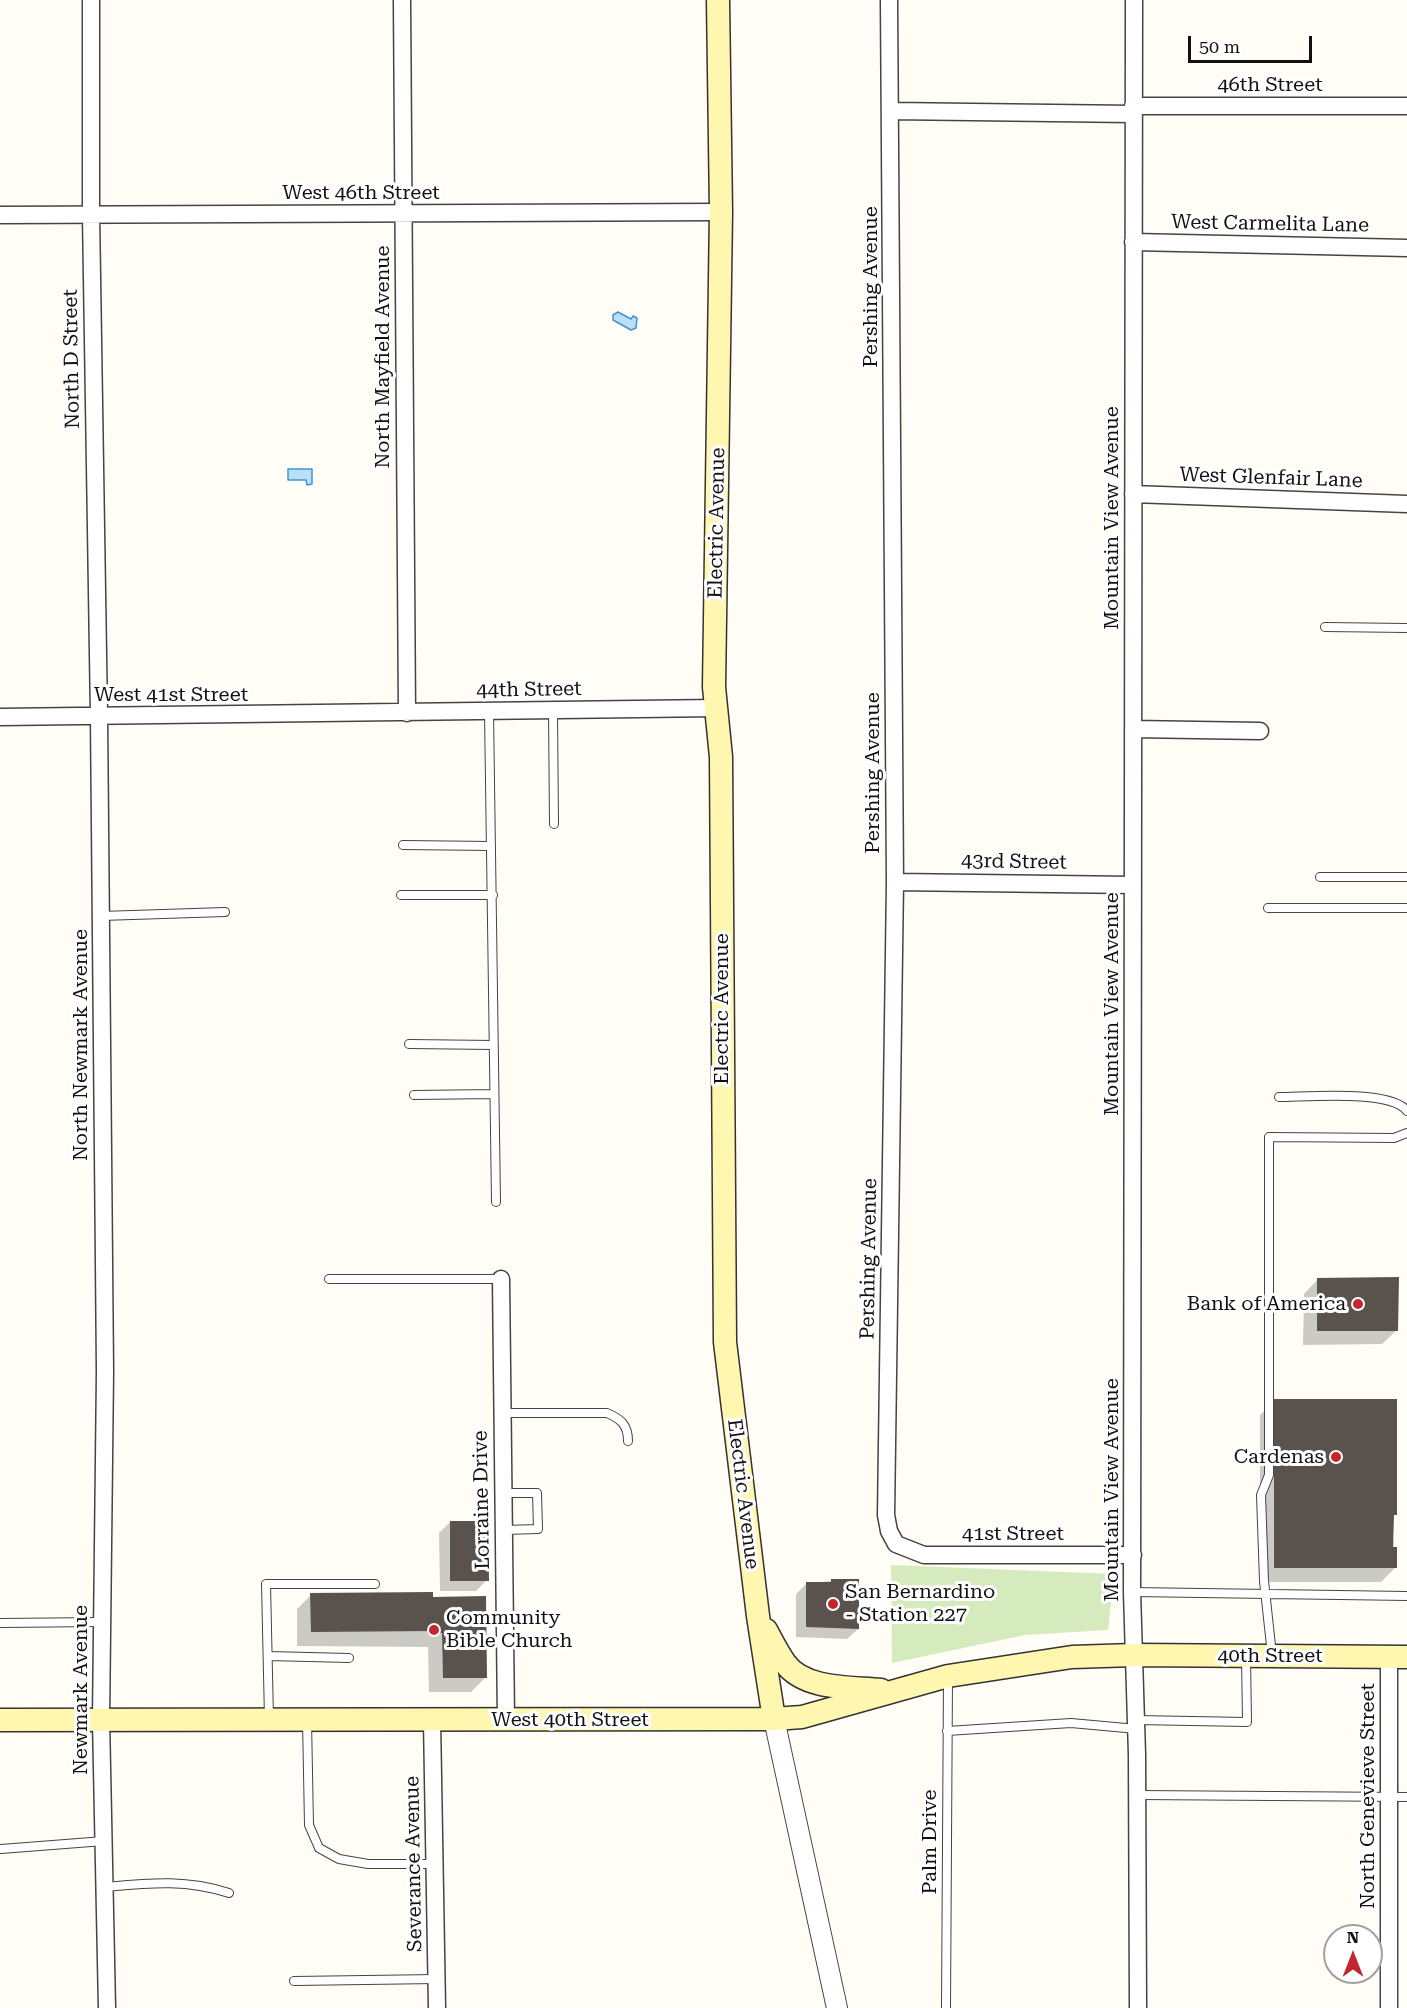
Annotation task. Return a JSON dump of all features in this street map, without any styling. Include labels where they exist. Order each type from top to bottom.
[{"type":"main road","name":"Electric Avenue","points":[[718,0],[721,212],[714,687],[721,757],[725,1342],[758,1616],[774,1719]]},
{"type":"main road","points":[[758,1616],[785,1663],[802,1678],[821,1684],[894,1691]]},
{"type":"main road","name":"West 40th Street","points":[[0,1720],[774,1719],[802,1717],[948,1676],[1072,1657],[1134,1655]]},
{"type":"main road","name":"40th Street","points":[[1134,1655],[1398,1657]]},
{"type":"street","name":"North D Street","points":[[91,0],[91,215],[99,716]]},
{"type":"street","name":"North Mayfield Avenue","points":[[402,0],[407,713]]},
{"type":"street","name":"Pershing Avenue","points":[[889,0],[895,882],[886,1515],[889,1531],[896,1544]]},
{"type":"street","name":"Mountain View Avenue","points":[[1134,0],[1132,1592],[1138,1795],[1138,2008]]},
{"type":"street","name":"46th Street","points":[[891,111],[1407,106]]},
{"type":"street","name":"West 46th Street","points":[[0,215],[721,212]]},
{"type":"street","name":"West Carmelita Lane","points":[[1133,242],[1407,248]]},
{"type":"street","name":"West Glenfair Lane","points":[[1133,494],[1407,504]]},
{"type":"street","name":"44th Street","points":[[341,714],[717,708]]},
{"type":"street","name":"West 41st Street","points":[[0,717],[341,714]]},
{"type":"street","name":"North Newmark Avenue","points":[[99,716],[105,1372]]},
{"type":"street","points":[[1133,729],[1260,730]]},
{"type":"street","name":"43rd Street","points":[[895,882],[1133,885]]},
{"type":"street","name":"Lorraine Drive","points":[[501,1280],[506,1720]]},
{"type":"street","name":"Newmark Avenue","points":[[105,1372],[101,1720],[107,2008]]},
{"type":"street","name":"41st Street","points":[[896,1544],[924,1555],[1133,1555]]},
{"type":"street","name":"North Genevieve Street","points":[[1389,2008],[1389,1796],[1398,1657]]},
{"type":"street","name":"Electric Avenue","points":[[774,1719],[837,2008]]},
{"type":"street","name":"Severance Avenue","points":[[432,1720],[437,2008]]},
{"type":"lane","points":[[1324,627],[1407,628]]},
{"type":"lane","points":[[553,711],[554,824]]},
{"type":"lane","points":[[489,712],[496,1202]]},
{"type":"lane","points":[[403,845],[491,846]]},
{"type":"lane","points":[[1320,877],[1407,877]]},
{"type":"lane","points":[[401,895],[493,895]]},
{"type":"lane","points":[[1268,908],[1407,908]]},
{"type":"lane","points":[[101,916],[225,912]]},
{"type":"lane","points":[[409,1044],[493,1045]]},
{"type":"lane","points":[[414,1095],[494,1094]]},
{"type":"lane","points":[[1279,1097],[1376,1098],[1397,1102],[1407,1111]]},
{"type":"lane","points":[[1272,1656],[1265,1595],[1261,1495],[1269,1475],[1269,1137],[1394,1138],[1407,1133]]},
{"type":"lane","points":[[329,1279],[501,1280]]},
{"type":"lane","points":[[502,1413],[607,1413],[620,1418],[627,1427],[628,1441]]},
{"type":"lane","points":[[503,1493],[537,1493],[538,1520],[538,1529],[504,1530]]},
{"type":"lane","points":[[269,1720],[266,1584],[375,1584]]},
{"type":"lane","points":[[1132,1592],[1407,1596]]},
{"type":"lane","points":[[0,1623],[101,1622]]},
{"type":"lane","points":[[268,1656],[349,1658]]},
{"type":"lane","points":[[947,1731],[1071,1723],[1136,1725],[1247,1722],[1246,1656]]},
{"type":"lane","name":"Palm Drive","points":[[946,2008],[948,1676]]},
{"type":"lane","points":[[307,1720],[309,1824],[319,1848],[339,1860],[368,1864],[435,1864]]},
{"type":"lane","points":[[1138,1795],[1407,1797]]},
{"type":"lane","points":[[1,1849],[104,1841]]},
{"type":"lane","points":[[104,1887],[168,1882],[201,1884],[229,1893]]},
{"type":"lane","points":[[294,1981],[437,1978]]},
{"type":"green space","points":[[891,1565],[1114,1574],[1108,1630],[1025,1635],[892,1663]]},
{"type":"water","points":[[618,312],[631,319],[633,316],[637,318],[636,328],[631,330],[613,320],[613,315]]},
{"type":"water","points":[[288,469],[312,469],[312,484],[307,485],[306,480],[288,480]]},
{"type":"building","name":"Bank of America","points":[[1399,1277],[1398,1331],[1317,1331],[1317,1278]]},
{"type":"building","name":"Cardenas","points":[[1274,1399],[1397,1399],[1397,1515],[1394,1515],[1393,1547],[1397,1547],[1397,1568],[1274,1568]]},
{"type":"building","points":[[450,1521],[488,1521],[489,1581],[450,1581]]},
{"type":"building","name":"San Bernardino - Station 227","points":[[831,1579],[859,1579],[859,1629],[806,1627],[806,1582],[831,1582]]},
{"type":"building","points":[[433,1592],[433,1597],[486,1596],[487,1678],[443,1678],[442,1633],[435,1633],[434,1624],[434,1631],[311,1632],[310,1593]]},
{"type":"place","name":"Bank of America","points":[[1358,1304]]},
{"type":"place","name":"Cardenas","points":[[1336,1457]]},
{"type":"place","name":"San Bernardino - Station 227","points":[[833,1604]]},
{"type":"place","name":"Community Bible Church","points":[[434,1630]]}]
